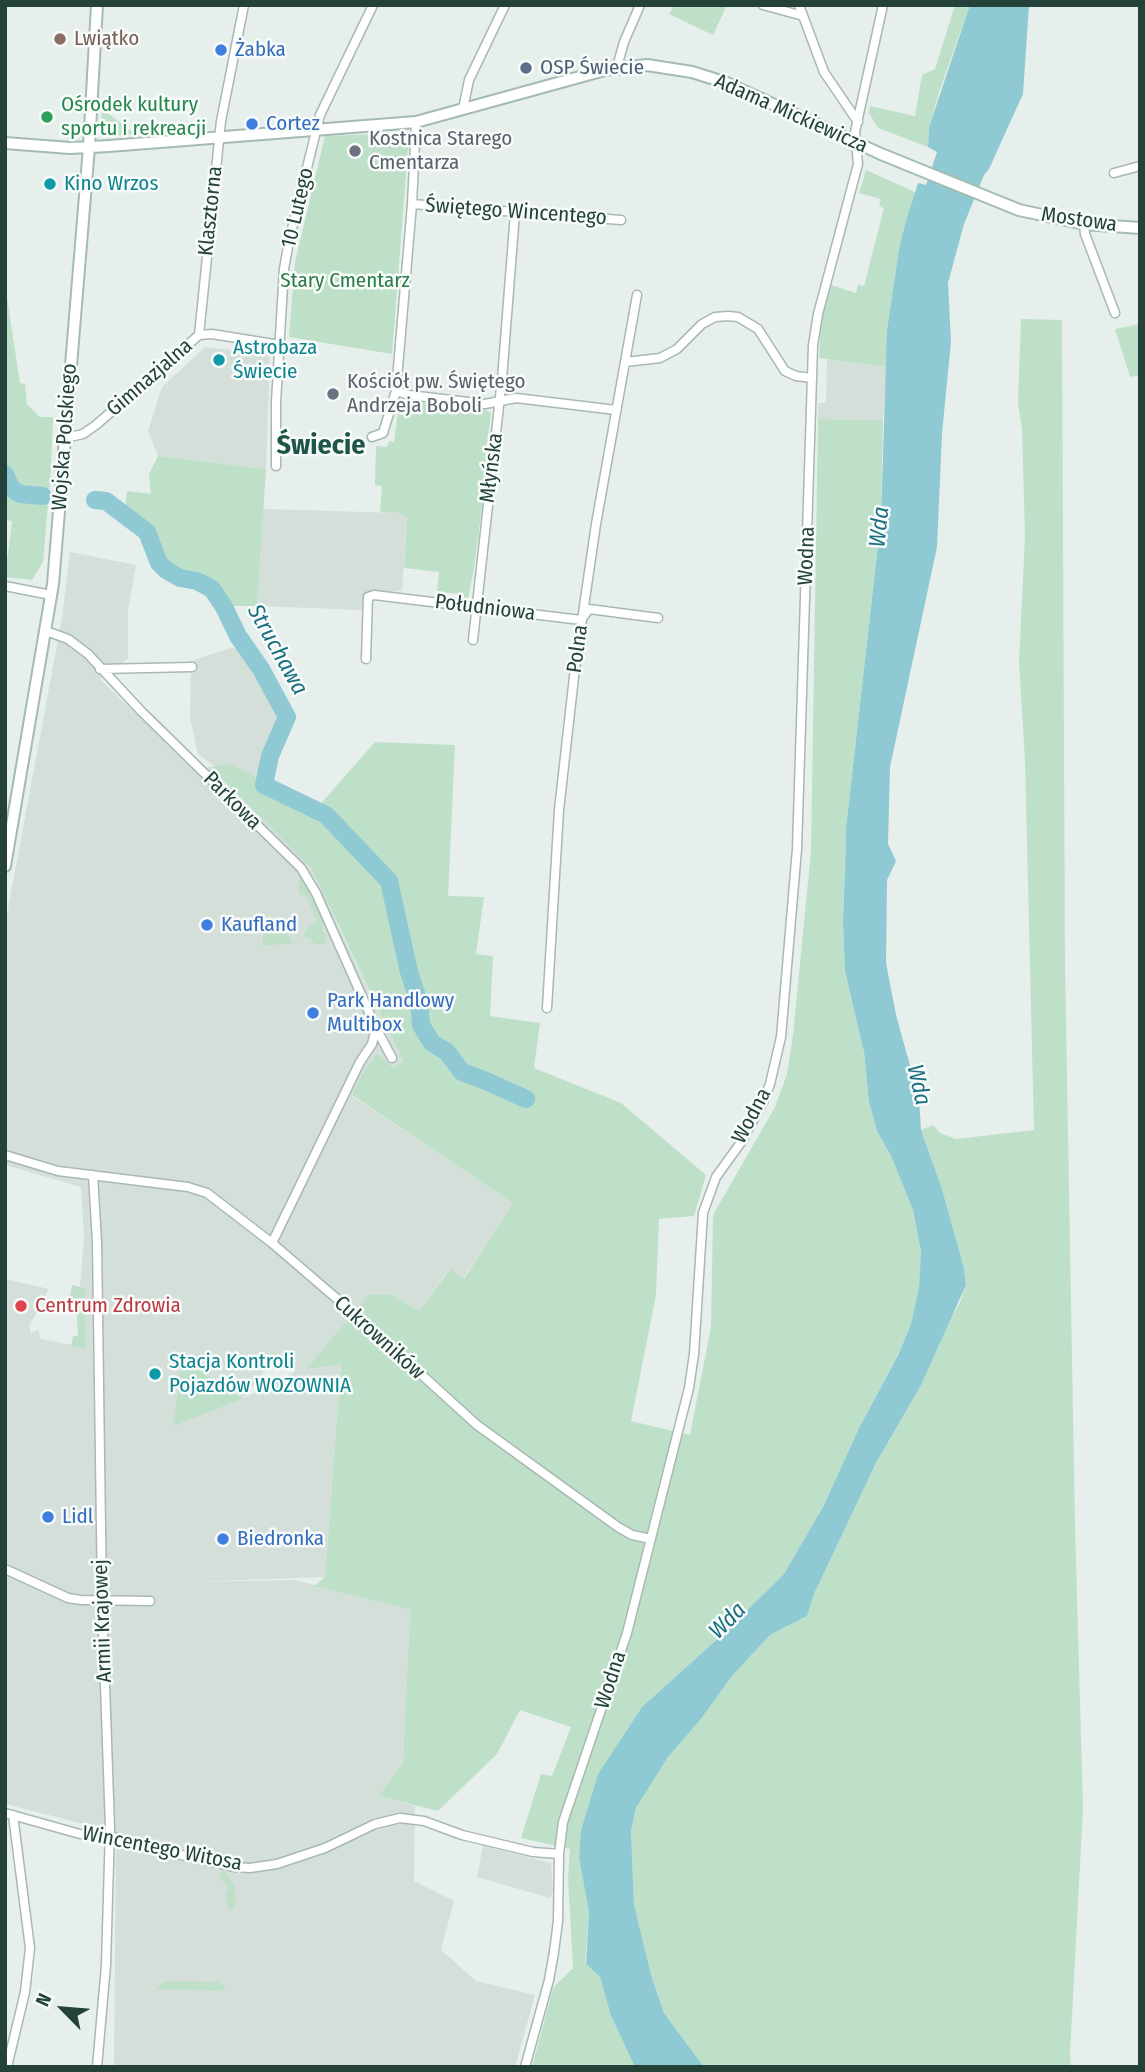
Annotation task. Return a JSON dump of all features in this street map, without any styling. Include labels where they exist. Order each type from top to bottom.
[{"type":"street","name":"Wojska Polskiego","points":[[5,866],[51,595],[89,147],[97,5]]},
{"type":"street","name":"Klasztorna","points":[[199,335],[219,137],[244,5]]},
{"type":"street","name":"10 Lutego","points":[[276,466],[276,402],[287,250],[320,115],[373,5]]},
{"type":"street","points":[[463,109],[469,80],[505,5]]},
{"type":"street","points":[[617,67],[624,42],[640,5]]},
{"type":"street","points":[[763,5],[803,16]]},
{"type":"street","points":[[799,5],[824,72],[858,122]]},
{"type":"street","name":"Wodna","points":[[525,2067],[554,1952],[563,1822],[616,1667],[692,1372],[703,1213],[716,1177],[748,1131],[763,1102],[781,1037],[797,849],[813,345],[818,314],[858,164],[855,142],[858,122],[883,5]]},
{"type":"street","name":"Adama Mickiewicza","points":[[5,143],[70,148],[416,122],[617,67],[647,65],[671,67],[746,90],[911,167],[1019,211]]},
{"type":"street","points":[[372,437],[383,433],[396,391],[416,122]]},
{"type":"street","points":[[1115,173],[1140,166]]},
{"type":"street","name":"Świętego Wincentego","points":[[412,204],[621,220]]},
{"type":"street","name":"Mostowa","points":[[1019,211],[1084,224],[1140,229]]},
{"type":"street","name":"Młyńska","points":[[472,640],[500,402],[515,213]]},
{"type":"street","points":[[1084,224],[1085,234],[1115,313]]},
{"type":"street","name":"Polna","points":[[547,1008],[560,791],[581,621],[637,295]]},
{"type":"street","points":[[625,362],[660,358],[677,349],[702,324],[715,317],[727,316],[738,317],[758,329],[785,371],[812,378]]},
{"type":"street","name":"Gimnazjalna","points":[[65,438],[83,434],[96,425],[199,335],[212,334],[280,345]]},
{"type":"street","points":[[396,391],[492,404],[516,398],[616,410]]},
{"type":"street","points":[[5,586],[51,595]]},
{"type":"street","name":"Południowa","points":[[366,659],[368,597],[374,595],[581,621],[589,609],[658,618]]},
{"type":"street","name":"Parkowa","points":[[46,631],[72,641],[301,868],[311,882],[339,949],[393,1058]]},
{"type":"street","points":[[100,669],[192,667]]},
{"type":"street","points":[[272,1243],[360,1062],[372,1044],[376,1028]]},
{"type":"street","name":"Cukrowników","points":[[5,1155],[58,1171],[202,1191],[215,1198],[272,1243],[477,1425],[618,1527],[632,1535],[651,1539]]},
{"type":"street","name":"Armii Krajowej","points":[[93,1175],[97,1242],[102,1599],[110,1836],[106,1965],[97,2067]]},
{"type":"street","points":[[5,1569],[68,1598],[150,1601]]},
{"type":"street","points":[[6,2067],[25,1992],[30,1948],[9,1814]]},
{"type":"street","name":"Wincentego Witosa","points":[[9,1814],[80,1833],[110,1836],[234,1867],[250,1868],[276,1864],[325,1848],[386,1820],[409,1818],[462,1835],[533,1852],[559,1854]]},
{"type":"shaded area","points":[[205,347],[270,354],[266,469],[158,456],[148,431],[162,387]]},
{"type":"shaded area","points":[[827,359],[887,367],[883,420],[818,419],[818,403],[826,403]]},
{"type":"shaded area","points":[[263,509],[400,513],[407,518],[402,591],[364,593],[362,610],[257,606]]},
{"type":"shaded area","points":[[70,552],[136,565],[128,611],[128,659],[100,679],[191,768],[211,767],[302,856],[318,877],[338,926],[403,1061],[394,1068],[377,1053],[352,1096],[514,1203],[463,1279],[449,1269],[419,1311],[390,1294],[369,1296],[307,1368],[341,1363],[325,1577],[188,1582],[294,1580],[410,1608],[403,1763],[378,1796],[415,1806],[414,1881],[454,1901],[441,1950],[476,1981],[535,1995],[515,2067],[114,2067],[116,1832],[5,1804],[5,1279],[49,1289],[29,1326],[31,1333],[38,1330],[41,1339],[86,1348],[85,1289],[80,1286],[84,1238],[81,1187],[5,1165],[5,925],[62,618]],"holes":[[[276,1356],[296,1371],[244,1398],[244,1397]],[[183,1358],[241,1399],[173,1425]]]},
{"type":"shaded area","points":[[240,647],[262,677],[284,718],[259,785],[227,776],[198,754],[190,718],[191,661]]},
{"type":"shaded area","points":[[483,1846],[551,1863],[553,1891],[550,1898],[477,1877]]},
{"type":"green space","points":[[674,5],[726,7],[713,35],[669,14]]},
{"type":"green space","points":[[955,5],[970,5],[939,92],[929,127],[928,147],[878,128],[869,113],[870,106],[915,116],[922,75],[935,69]]},
{"type":"green space","points":[[102,109],[135,134],[107,136],[101,126]]},
{"type":"green space","name":"Stary Cmentarz","points":[[407,133],[392,354],[289,337],[295,262],[325,136]]},
{"type":"green space","points":[[866,170],[915,192],[899,249],[887,330],[887,367],[819,358],[821,319],[831,285],[856,293],[858,285],[864,286],[884,208],[879,206],[881,199],[859,193]]},
{"type":"green space","points":[[5,285],[20,383],[25,384],[27,404],[40,417],[53,417],[43,562],[32,580],[5,577],[12,521],[5,520]]},
{"type":"green space","points":[[1021,319],[1062,320],[1065,965],[1083,1809],[1071,2067],[704,2067],[664,2013],[652,1978],[634,1905],[631,1831],[636,1808],[668,1757],[701,1719],[732,1676],[770,1635],[807,1616],[814,1594],[876,1463],[921,1385],[960,1302],[966,1285],[964,1268],[942,1189],[921,1130],[933,1125],[940,1133],[956,1139],[1034,1130],[1025,761],[1019,662],[1025,537],[1022,430],[1018,403]]},
{"type":"green space","points":[[1140,324],[1140,375],[1130,377],[1115,329]]},
{"type":"green space","points":[[405,401],[484,409],[491,413],[486,452],[488,461],[468,599],[464,598],[464,595],[437,591],[439,572],[404,568],[407,518],[400,513],[380,512],[382,486],[375,485],[376,446],[386,447],[389,441],[394,442],[399,405]]},
{"type":"green space","points":[[818,419],[883,420],[881,519],[846,828],[843,922],[845,971],[864,1052],[869,1102],[877,1131],[891,1156],[913,1210],[921,1252],[919,1287],[911,1324],[898,1354],[859,1428],[824,1505],[784,1574],[642,1707],[598,1774],[581,1830],[579,1858],[589,1912],[585,1963],[600,1977],[611,2016],[635,2067],[532,2067],[553,1988],[573,1968],[568,1878],[570,1849],[521,1838],[541,1774],[552,1776],[571,1727],[520,1710],[497,1754],[438,1811],[378,1796],[403,1763],[410,1609],[314,1586],[325,1577],[341,1364],[306,1369],[369,1295],[390,1294],[419,1311],[450,1269],[464,1279],[513,1203],[352,1095],[377,1053],[394,1068],[403,1061],[312,869],[211,767],[231,764],[316,809],[375,742],[455,745],[448,896],[484,897],[476,954],[493,956],[490,1016],[540,1023],[534,1068],[621,1103],[706,1175],[694,1216],[659,1219],[656,1295],[631,1421],[690,1435],[711,1327],[713,1215],[775,1107],[787,1074],[793,1035],[811,851]]},
{"type":"green space","points":[[158,456],[266,469],[257,606],[232,606],[213,586],[167,562],[151,530],[125,509],[127,491],[151,494],[149,474]]},
{"type":"green space","points":[[299,875],[310,890],[324,922],[322,925],[326,940],[323,944],[315,944],[308,937],[303,938],[307,928],[317,920],[306,896],[299,894]]},
{"type":"green space","points":[[263,932],[285,932],[293,943],[263,946]]},
{"type":"green space","points":[[72,1285],[85,1288],[86,1348],[71,1346],[73,1336],[78,1336],[76,1302],[69,1301]]},
{"type":"green space","points":[[182,1358],[227,1389],[242,1399],[173,1426]]},
{"type":"green space","points":[[222,1869],[234,1885],[236,1904],[232,1910],[228,1908],[225,1893],[229,1889],[222,1879],[218,1881]]},
{"type":"green space","points":[[164,1981],[217,1982],[223,1985],[225,1991],[157,1989]]},
{"type":"water","points":[[970,5],[1029,5],[1023,94],[964,224],[948,283],[951,342],[942,433],[937,547],[890,767],[888,844],[896,861],[887,880],[886,963],[896,1015],[919,1098],[921,1130],[942,1189],[964,1268],[966,1285],[921,1385],[876,1463],[814,1594],[807,1616],[770,1635],[732,1676],[701,1719],[668,1757],[636,1808],[631,1831],[634,1905],[652,1978],[664,2013],[704,2067],[635,2067],[611,2016],[600,1977],[586,1964],[589,1912],[579,1858],[581,1830],[598,1774],[642,1707],[784,1574],[824,1505],[859,1428],[898,1355],[911,1324],[919,1287],[921,1252],[913,1210],[891,1156],[877,1131],[869,1102],[864,1052],[845,971],[843,922],[846,828],[881,519],[887,330],[899,249],[918,183],[926,185],[937,152],[928,147],[929,127]]},
{"type":"waterway","name":"Struchawa","points":[[5,474],[11,488],[20,494],[43,496]]},
{"type":"waterway","name":"Struchawa","points":[[95,500],[106,501],[147,532],[159,563],[166,570],[212,589],[224,607],[238,636],[261,669],[287,717],[270,756],[264,785],[326,815],[389,881],[409,972],[419,1002],[421,1025],[432,1043],[447,1052],[462,1072],[526,1099]]},
{"type":"place","name":"Lwiątko","points":[[60,39]]},
{"type":"place","name":"Żabka","points":[[221,50]]},
{"type":"place","name":"OSP Świecie","points":[[526,68]]},
{"type":"place","name":"Ośrodek kultury sportu i rekreacji","points":[[47,117]]},
{"type":"place","name":"Cortez","points":[[252,124]]},
{"type":"place","name":"Kostnica Starego Cmentarza","points":[[355,151]]},
{"type":"place","name":"Kino Wrzos","points":[[50,184]]},
{"type":"place","name":"Astrobaza Świecie","points":[[219,360]]},
{"type":"place","name":"Kościół pw. Świętego Andrzeja Boboli","points":[[333,394]]},
{"type":"place","name":"Kaufland","points":[[207,925]]},
{"type":"place","name":"Park Handlowy Multibox","points":[[313,1013]]},
{"type":"place","name":"Centrum Zdrowia","points":[[21,1306]]},
{"type":"place","name":"Stacja Kontroli Pojazdów WOZOWNIA","points":[[155,1374]]},
{"type":"place","name":"Lidl","points":[[48,1517]]},
{"type":"place","name":"Biedronka","points":[[223,1539]]},
{"type":"district","name":"Świecie","points":[[321,446]]},
{"type":"water label","name":"Wda","points":[[880,527]]},
{"type":"water label","name":"Wda","points":[[918,1085]]},
{"type":"water label","name":"Wda","points":[[728,1621]]}]
